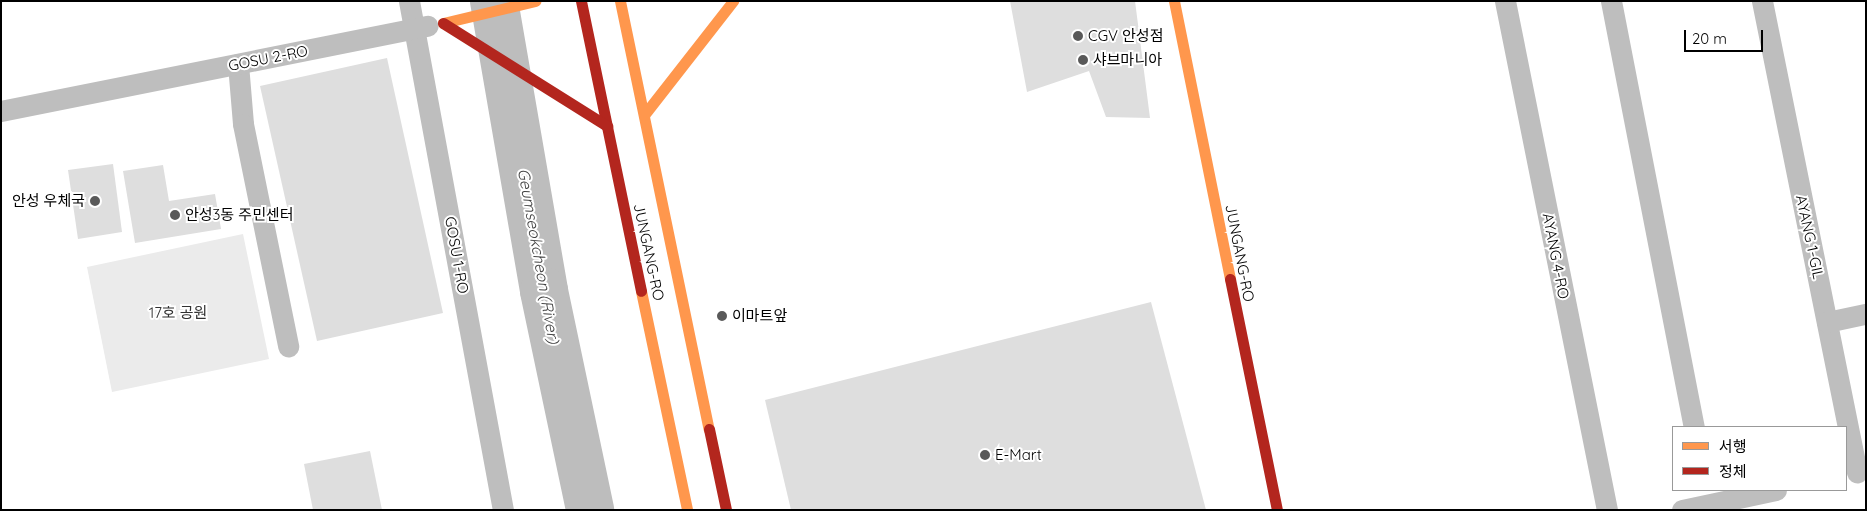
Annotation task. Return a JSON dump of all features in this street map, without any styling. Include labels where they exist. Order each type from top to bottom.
[{"type":"main road","name":"GOSU 2-RO","points":[[447,16],[535,1]]},
{"type":"main road","name":"JUNGANG-RO","points":[[582,1],[687,510]]},
{"type":"main road","name":"JUNGANG-RO","points":[[620,1],[726,510]]},
{"type":"main road","points":[[644,115],[733,1]]},
{"type":"main road","name":"JUNGANG-RO","points":[[1174,1],[1277,510]]},
{"type":"main road","points":[[447,16],[607,126]]},
{"type":"street","name":"GOSU 1-RO","points":[[409,1],[503,510]]},
{"type":"street","name":"AYANG 4-RO","points":[[1505,1],[1607,510]]},
{"type":"street","points":[[1611,1],[1694,426]]},
{"type":"street","name":"AYANG 1-GIL","points":[[1762,1],[1847,426]]},
{"type":"street","name":"GOSU 2-RO","points":[[1,111],[415,29],[447,16]]},
{"type":"street","points":[[238,64],[243,124],[288,346]]},
{"type":"street","points":[[1827,322],[1866,314]]},
{"type":"street","name":"AYANG 1-GIL","points":[[1847,426],[1856,473]]},
{"type":"street","points":[[1682,510],[1708,497],[1766,491]]},
{"type":"green space","name":"17호 공원","points":[[243,234],[269,359],[112,392],[87,267]]},
{"type":"building","name":"CGV 안성점","points":[[1010,1],[1135,1],[1150,118],[1106,117],[1089,71],[1027,92]]},
{"type":"building","points":[[387,58],[443,313],[317,341],[260,86]]},
{"type":"building","name":"안성 우체국","points":[[113,164],[122,232],[78,239],[68,170]]},
{"type":"building","name":"안성3동 주민센터","points":[[163,165],[169,201],[215,194],[221,229],[135,243],[123,171]]},
{"type":"building","name":"E-Mart","points":[[1151,302],[1206,510],[791,510],[765,400]]},
{"type":"building","points":[[370,451],[382,510],[313,510],[304,464]]},
{"type":"waterway","name":"Geumseokcheon (River)","points":[[494,1],[544,291],[590,510]]},
{"type":"traffic: slow","points":[[443,23],[535,1]]},
{"type":"traffic: slow","points":[[620,1],[709,429]]},
{"type":"traffic: slow","points":[[644,115],[733,1]]},
{"type":"traffic: slow","points":[[1174,1],[1230,279]]},
{"type":"traffic: slow","points":[[641,291],[687,510]]},
{"type":"traffic: jam","points":[[581,1],[641,291]]},
{"type":"traffic: jam","points":[[443,23],[607,126]]},
{"type":"traffic: jam","points":[[1230,279],[1277,510]]},
{"type":"traffic: jam","points":[[709,429],[726,510]]},
{"type":"place","name":"CGV 안성점","points":[[1078,36]]},
{"type":"place","name":"샤브마니아","points":[[1083,60]]},
{"type":"place","name":"안성 우체국","points":[[95,201]]},
{"type":"place","name":"안성3동 주민센터","points":[[175,215]]},
{"type":"place","name":"이마트앞","points":[[722,316]]},
{"type":"place","name":"E-Mart","points":[[985,455]]}]
